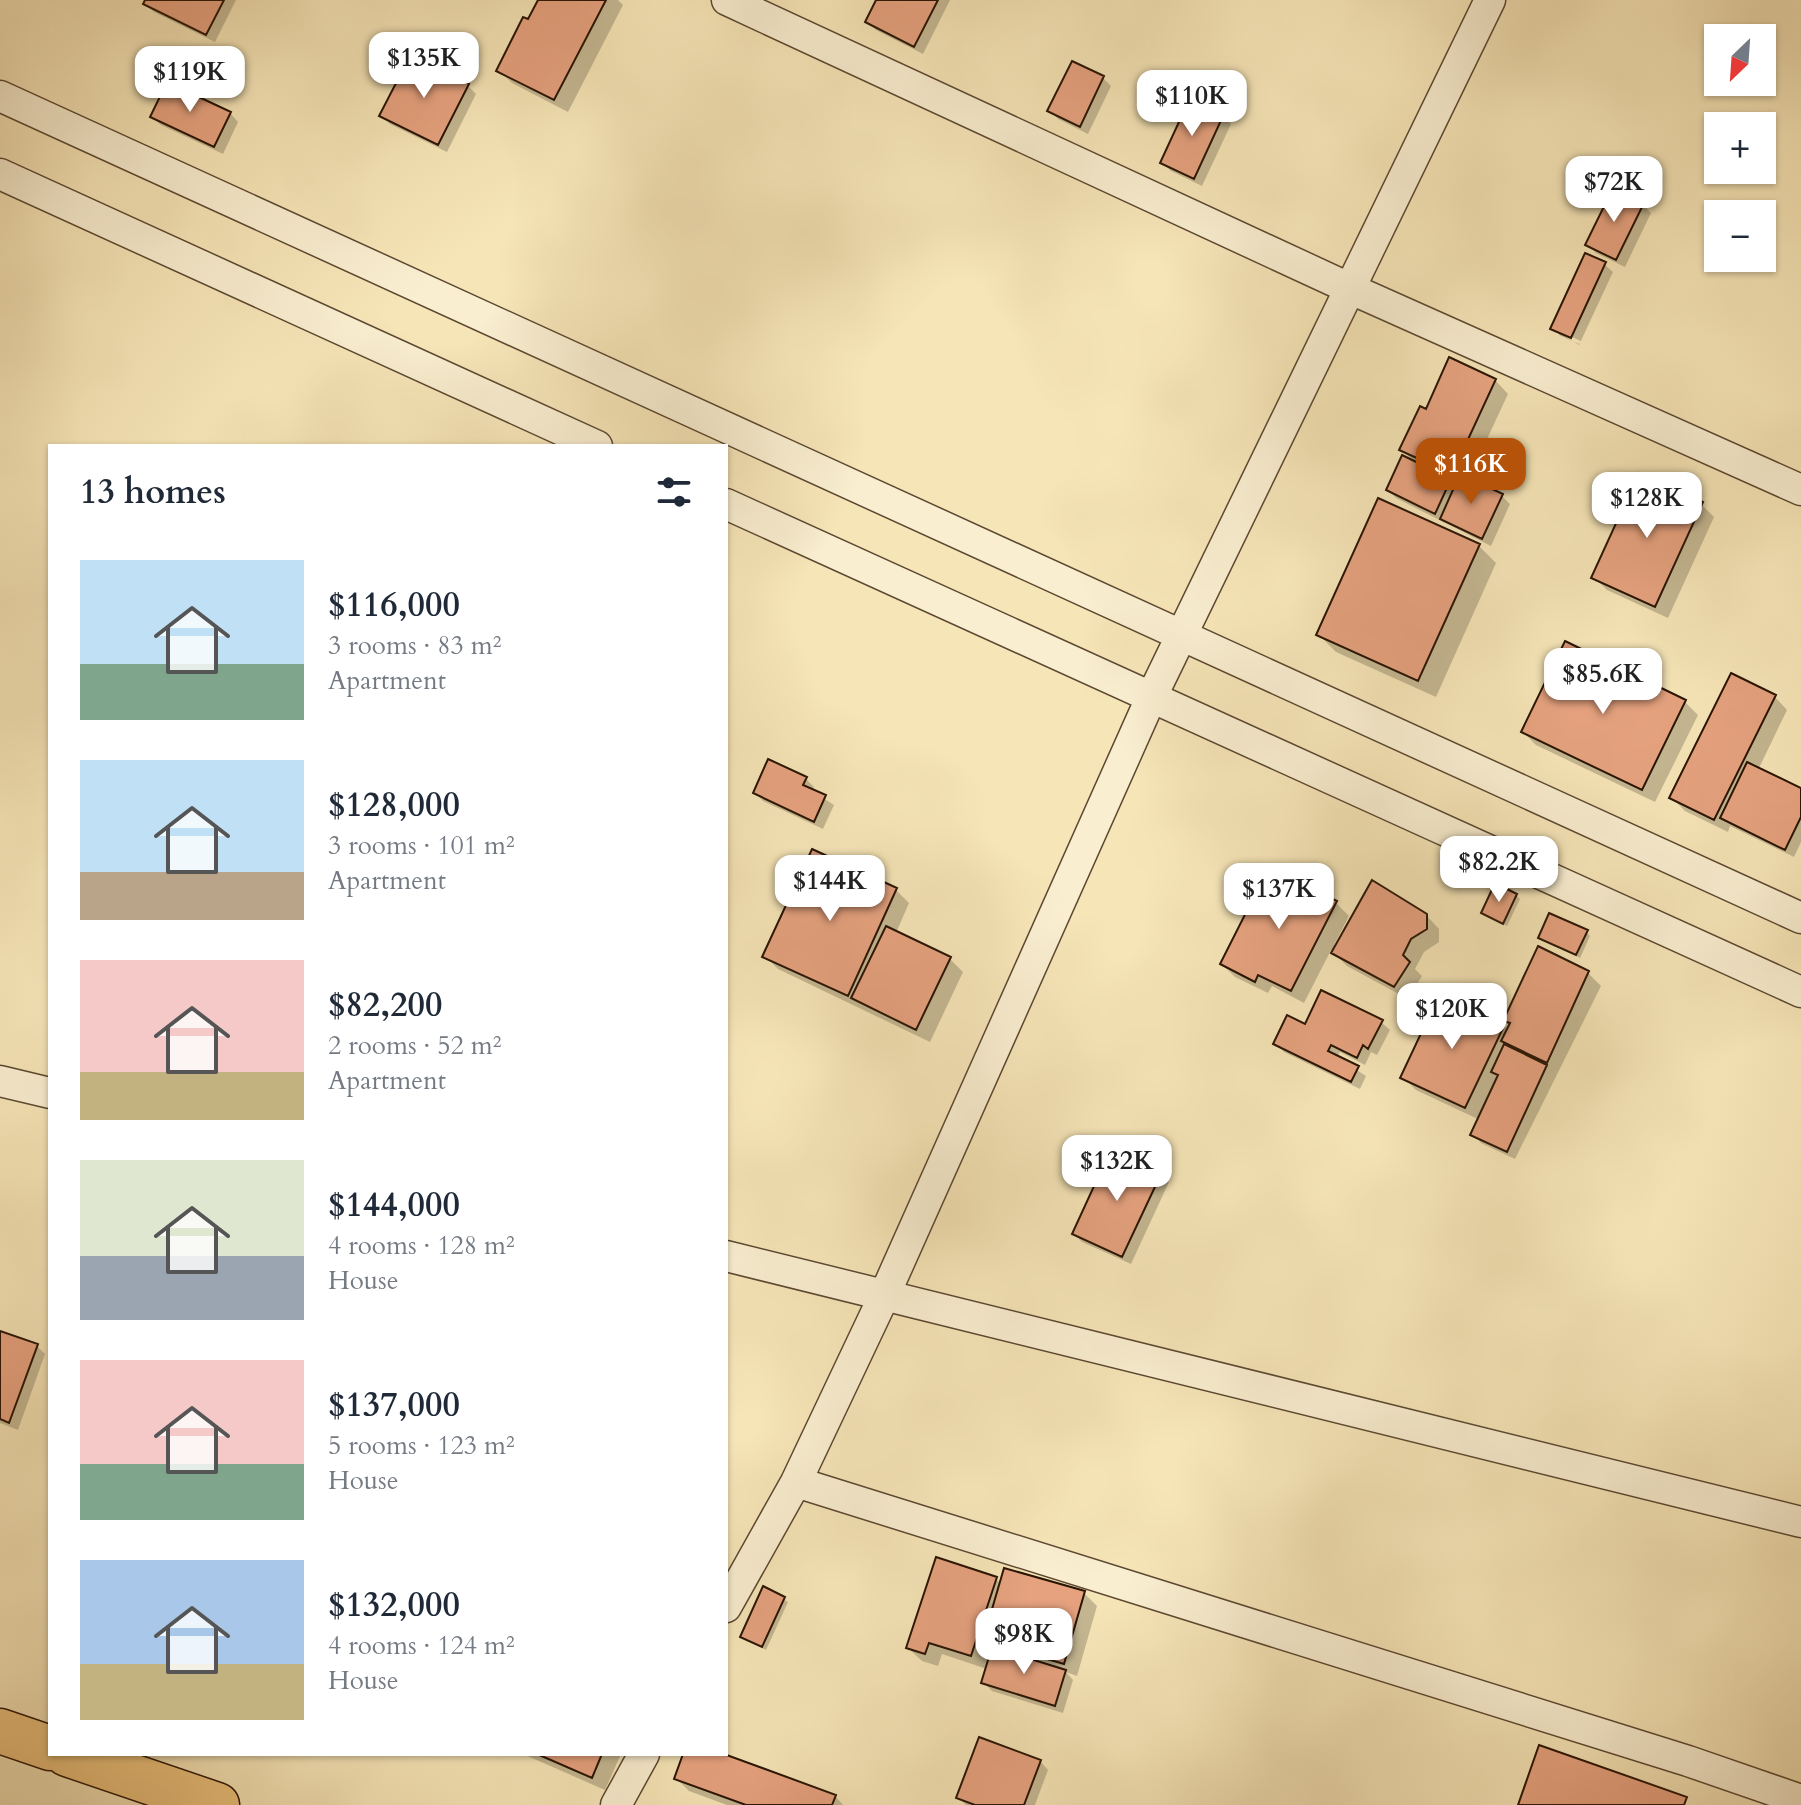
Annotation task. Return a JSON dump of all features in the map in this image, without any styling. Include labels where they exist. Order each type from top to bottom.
[{"type":"highway","points":[[0,1731],[48,1747]]},
{"type":"highway","points":[[73,1756],[217,1805]]},
{"type":"street","points":[[727,0],[1351,289],[1801,490]]},
{"type":"street","points":[[728,1603],[796,1482],[885,1294],[1151,698],[1490,0]]},
{"type":"street","points":[[0,96],[1801,918]]},
{"type":"street","points":[[0,174],[593,444]]},
{"type":"street","points":[[728,505],[1801,992]]},
{"type":"street","points":[[0,1081],[48,1093]]},
{"type":"street","points":[[728,1256],[1801,1522]]},
{"type":"street","points":[[796,1482],[1688,1761],[1801,1800]]},
{"type":"street","points":[[616,1805],[643,1756]]},
{"type":"building","points":[[145,0],[224,0],[206,35],[143,4]]},
{"type":"building","points":[[538,0],[606,0],[554,100],[496,71],[523,17],[528,19]]},
{"type":"building","points":[[876,0],[938,0],[914,47],[865,22]]},
{"type":"building","points":[[411,54],[469,84],[438,145],[379,116]]},
{"type":"building","points":[[1072,61],[1104,76],[1080,127],[1047,111]]},
{"type":"building","points":[[167,82],[231,112],[214,147],[150,117]]},
{"type":"building","points":[[1190,98],[1224,114],[1194,179],[1160,163]]},
{"type":"building","points":[[1613,188],[1644,203],[1616,260],[1585,245]]},
{"type":"building","points":[[1585,253],[1606,262],[1571,338],[1550,329]]},
{"type":"building","points":[[1449,357],[1496,379],[1452,474],[1399,450],[1420,406],[1426,409]]},
{"type":"building","points":[[1402,455],[1451,479],[1435,514],[1386,490]]},
{"type":"building","points":[[1639,473],[1703,502],[1655,607],[1591,578]]},
{"type":"building","points":[[1460,474],[1503,494],[1482,539],[1440,519]]},
{"type":"building","points":[[1378,498],[1480,544],[1418,681],[1316,635]]},
{"type":"building","points":[[1565,641],[1686,700],[1642,790],[1521,732]]},
{"type":"building","points":[[1731,673],[1776,695],[1714,820],[1669,798]]},
{"type":"building","points":[[768,759],[807,777],[803,785],[826,795],[814,822],[753,793]]},
{"type":"building","points":[[1747,762],[1801,788],[1801,817],[1785,850],[1720,818]]},
{"type":"building","points":[[812,849],[897,888],[848,996],[762,957]]},
{"type":"building","points":[[1269,867],[1337,901],[1291,991],[1258,975],[1255,982],[1220,964]]},
{"type":"building","points":[[1372,880],[1427,914],[1427,929],[1411,939],[1403,955],[1410,962],[1394,987],[1331,953]]},
{"type":"building","points":[[1495,883],[1517,894],[1503,924],[1481,913]]},
{"type":"building","points":[[1549,913],[1588,930],[1576,955],[1538,938]]},
{"type":"building","points":[[886,926],[951,957],[916,1030],[851,998]]},
{"type":"building","points":[[1538,946],[1589,971],[1547,1063],[1501,1041],[1510,1023],[1503,1021]]},
{"type":"building","points":[[1321,990],[1383,1020],[1368,1049],[1363,1045],[1357,1058],[1331,1045],[1328,1051],[1359,1066],[1351,1082],[1273,1044],[1287,1015],[1305,1024]]},
{"type":"building","points":[[1440,993],[1505,1024],[1465,1108],[1400,1078]]},
{"type":"building","points":[[1504,1044],[1547,1065],[1507,1152],[1470,1135],[1498,1075],[1491,1072]]},
{"type":"building","points":[[1111,1149],[1162,1172],[1122,1257],[1072,1234]]},
{"type":"building","points":[[0,1331],[38,1344],[9,1423],[0,1419]]},
{"type":"building","points":[[936,1557],[997,1577],[971,1656],[929,1643],[925,1654],[906,1648]]},
{"type":"building","points":[[1004,1568],[1085,1591],[1064,1664],[983,1640]]},
{"type":"building","points":[[763,1586],[785,1597],[762,1647],[740,1637]]},
{"type":"building","points":[[992,1647],[1066,1670],[1055,1706],[981,1683]]},
{"type":"building","points":[[979,1737],[1041,1760],[1024,1805],[975,1805],[956,1798]]},
{"type":"building","points":[[1539,1745],[1687,1797],[1684,1805],[1518,1805]]},
{"type":"building","points":[[728,1755],[836,1795],[832,1805],[746,1805],[674,1779],[682,1756]]},
{"type":"building","points":[[542,1756],[601,1756],[592,1778]]}]
